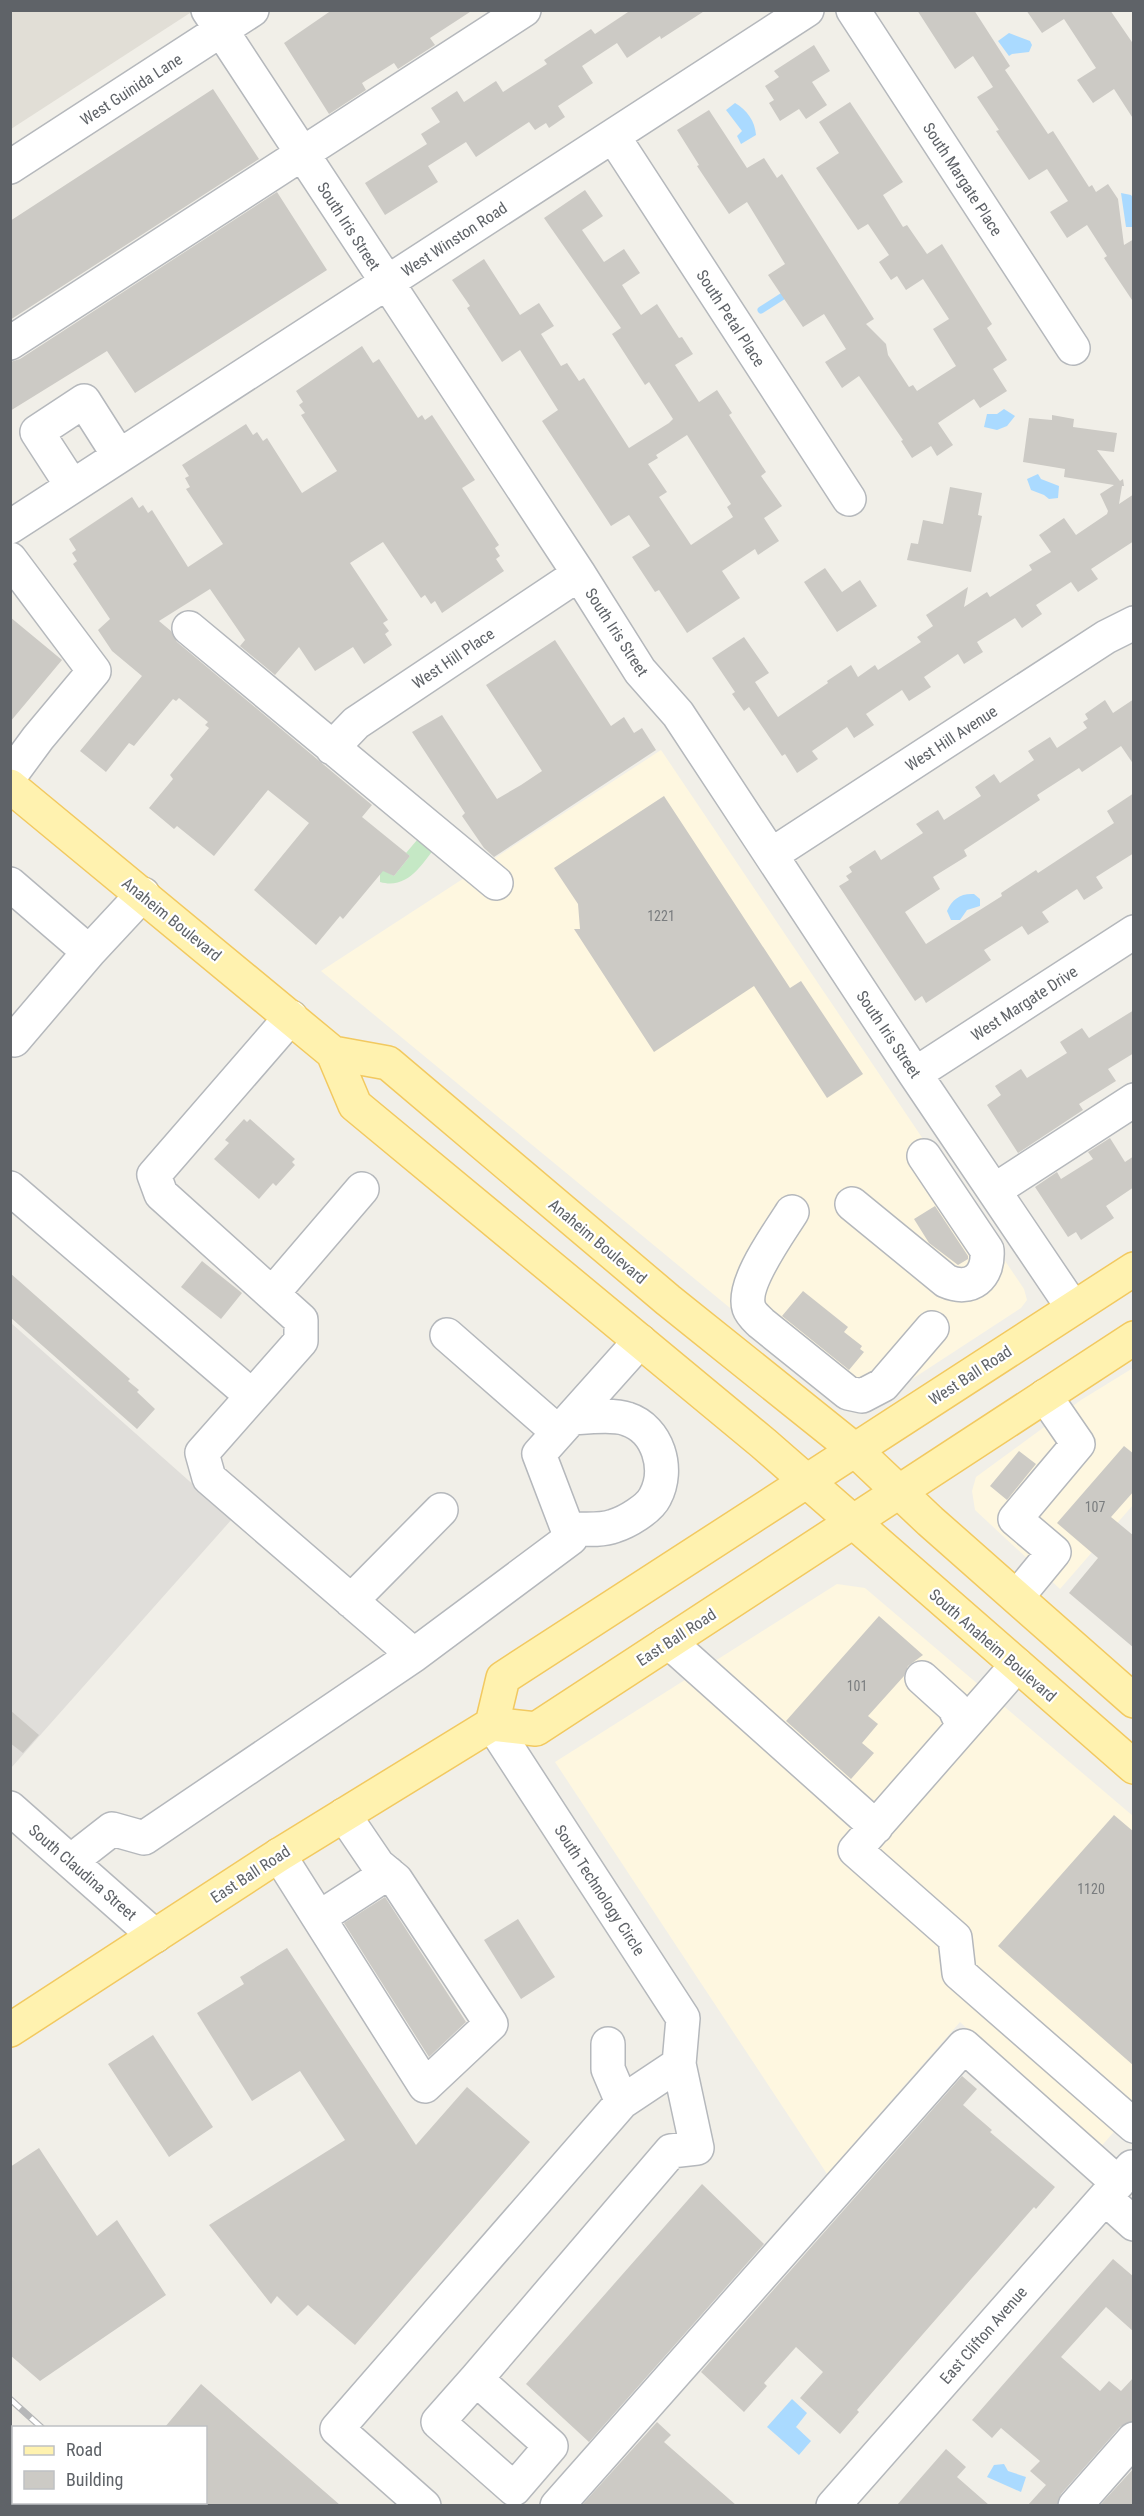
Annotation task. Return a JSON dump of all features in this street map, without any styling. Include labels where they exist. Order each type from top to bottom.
[{"type":"main road","name":"Anaheim Boulevard","points":[[10,786],[333,1053],[355,1105],[807,1482]]},
{"type":"main road","name":"Anaheim Boulevard","points":[[333,1053],[388,1063],[668,1300],[855,1450],[898,1492]]},
{"type":"main road","name":"West Ball Road","points":[[807,1482],[1134,1269]]},
{"type":"main road","points":[[853,1523],[1134,1338]]},
{"type":"main road","points":[[492,1724],[503,1678],[807,1482]]},
{"type":"main road","name":"South Anaheim Boulevard","points":[[807,1482],[1134,1767]]},
{"type":"main road","points":[[898,1492],[1134,1701]]},
{"type":"main road","name":"East Ball Road","points":[[10,2030],[279,1855],[492,1724],[536,1729],[853,1523]]},
{"type":"street","name":"West Guinida Lane","points":[[10,167],[215,20],[252,10]]},
{"type":"street","points":[[10,342],[524,10]]},
{"type":"street","name":"West Winston Road","points":[[10,526],[807,10]]},
{"type":"street","name":"South Margate Place","points":[[853,10],[1072,348]]},
{"type":"street","name":"South Iris Street","points":[[215,20],[579,574],[640,671],[678,714],[915,1074],[1073,1308]]},
{"type":"street","name":"South Petal Place","points":[[613,136],[849,499]]},
{"type":"street","points":[[72,486],[37,432],[84,401],[119,456]]},
{"type":"street","points":[[10,558],[94,671],[38,738],[10,776]]},
{"type":"street","name":"West Hill Place","points":[[332,748],[356,723],[579,574]]},
{"type":"street","name":"West Hill Avenue","points":[[771,855],[1106,637],[1134,623]]},
{"type":"street","points":[[189,628],[496,883]]},
{"type":"street","points":[[10,884],[89,952]]},
{"type":"street","points":[[14,1040],[89,952],[143,894]]},
{"type":"street","name":"West Margate Drive","points":[[915,1074],[1134,932]]},
{"type":"street","points":[[291,1017],[154,1175],[161,1194],[301,1320],[301,1341],[202,1453],[209,1478],[414,1655]]},
{"type":"street","points":[[995,1190],[1134,1100]]},
{"type":"street","points":[[852,1204],[946,1281],[959,1287],[973,1283],[983,1275],[988,1262],[987,1251],[924,1156]]},
{"type":"street","points":[[10,1188],[252,1396]]},
{"type":"street","points":[[272,1294],[362,1189]]},
{"type":"street","points":[[792,1212],[766,1254],[751,1287],[748,1298],[749,1310],[760,1323],[848,1393],[862,1396],[883,1385],[932,1328]]},
{"type":"street","points":[[447,1335],[565,1425],[627,1419],[651,1434],[661,1456],[661,1478],[655,1498],[637,1514],[613,1527],[568,1529]]},
{"type":"street","points":[[71,1861],[112,1829],[144,1838],[414,1655],[571,1538],[539,1454],[640,1341]]},
{"type":"street","points":[[1017,1597],[1054,1552],[1015,1519],[1078,1444],[1045,1396]]},
{"type":"street","points":[[351,1601],[441,1510]]},
{"type":"street","points":[[666,1644],[678,1650],[876,1827]]},
{"type":"street","points":[[1017,1665],[855,1850],[955,1938],[959,1973],[1134,2126]]},
{"type":"street","points":[[922,1678],[954,1707],[963,1726]]},
{"type":"street","name":"South Technology Circle","points":[[476,2379],[672,2151],[697,2148],[680,2064],[683,2018],[492,1724]]},
{"type":"street","name":"South Claudina Street","points":[[10,1808],[155,1936]]},
{"type":"street","points":[[279,1855],[425,2086],[491,2024],[396,1880],[378,1865],[344,1815]]},
{"type":"street","points":[[320,1917],[388,1873]]},
{"type":"street","points":[[608,2044],[608,2069],[622,2103]]},
{"type":"street","points":[[557,2505],[964,2046],[1119,2182],[1134,2224]]},
{"type":"street","points":[[424,2505],[338,2429],[622,2103],[680,2064]]},
{"type":"street","name":"East Clifton Avenue","points":[[833,2505],[1119,2182]]},
{"type":"street","points":[[1075,2505],[1134,2439]]},
{"type":"shaded area","points":[[11,11],[193,11],[11,129]]},
{"type":"shaded area","points":[[661,750],[1024,1289],[1027,1300],[1021,1308],[877,1402],[849,1406],[321,971]]},
{"type":"shaded area","points":[[11,1323],[232,1519],[11,1768]]},
{"type":"shaded area","points":[[1133,1368],[1133,1505],[1060,1589],[975,1510],[972,1491],[976,1477],[1081,1400]]},
{"type":"shaded area","points":[[837,1584],[865,1588],[1133,1816],[1133,2110],[1098,2150],[960,2022],[827,2174],[555,1762]]},
{"type":"green space","points":[[423,833],[437,845],[420,867],[399,882],[380,882],[380,868],[394,876],[410,856],[406,853]]},
{"type":"water","points":[[1009,33],[1030,41],[1032,45],[1029,52],[1009,56],[998,41]]},
{"type":"water","points":[[735,103],[750,116],[756,135],[741,144],[737,136],[742,131],[726,110]]},
{"type":"water","points":[[1121,193],[1131,195],[1133,198],[1133,227],[1126,227]]},
{"type":"water","points":[[1004,409],[1015,416],[1007,426],[997,430],[984,427],[987,414],[997,414]]},
{"type":"water","points":[[1038,474],[1041,479],[1059,486],[1058,498],[1049,499],[1031,490],[1027,479]]},
{"type":"water","points":[[974,894],[980,899],[980,906],[967,910],[960,920],[951,920],[947,911],[952,903],[961,896]]},
{"type":"water","points":[[792,2399],[807,2413],[796,2427],[811,2441],[799,2455],[767,2427]]},
{"type":"water","points":[[1004,2464],[1008,2471],[1026,2477],[1021,2492],[987,2477],[994,2465]]},
{"type":"building","points":[[332,10],[473,10],[430,38],[435,45],[398,69],[394,63],[362,83],[366,90],[329,114],[284,43]]},
{"type":"building","points":[[631,10],[706,10],[627,58],[617,43],[582,66],[593,83],[558,106],[565,117],[549,128],[546,123],[535,130],[529,122],[476,157],[466,142],[428,166],[438,182],[385,215],[365,183],[427,144],[421,134],[440,122],[431,108],[457,91],[464,102],[496,81],[503,92],[547,64],[544,60],[591,29],[595,34]]},
{"type":"building","points":[[917,10],[974,10],[1010,66],[1005,70],[1048,134],[1053,131],[1089,187],[1092,185],[1096,192],[1108,184],[1118,199],[1124,245],[1134,239],[1134,303],[1104,258],[1107,256],[1087,225],[1067,238],[1050,212],[1068,201],[1047,169],[1029,180],[996,131],[999,130],[977,97],[993,87],[973,56],[955,69]]},
{"type":"building","points":[[1026,10],[1110,10],[1134,45],[1134,120],[1114,89],[1093,103],[1077,80],[1096,68],[1064,19],[1042,33]]},
{"type":"building","points":[[814,45],[830,71],[812,82],[827,105],[806,119],[799,109],[780,121],[769,103],[774,100],[765,86],[779,77],[774,71]]},
{"type":"building","points":[[213,89],[259,159],[10,320],[10,221]]},
{"type":"building","points":[[850,102],[903,182],[883,195],[903,227],[907,225],[927,254],[942,244],[992,324],[987,328],[1007,360],[993,369],[1007,391],[980,408],[974,399],[938,423],[953,445],[937,456],[931,446],[912,458],[901,441],[903,440],[859,376],[842,388],[825,362],[846,349],[824,314],[803,327],[768,275],[785,264],[747,202],[729,214],[697,166],[699,165],[677,130],[709,110],[747,168],[764,158],[777,178],[782,174],[874,319],[866,324],[886,344],[888,355],[909,387],[913,385],[917,391],[956,366],[933,329],[949,319],[923,279],[906,290],[897,276],[891,280],[879,262],[889,255],[868,224],[858,230],[816,168],[839,153],[819,122]]},
{"type":"building","points":[[585,190],[603,216],[582,230],[604,262],[624,249],[640,273],[622,285],[641,315],[657,304],[679,338],[682,337],[693,354],[675,365],[699,402],[717,390],[732,413],[729,415],[766,472],[761,476],[782,506],[764,518],[779,541],[758,555],[755,549],[722,571],[740,598],[687,633],[659,590],[655,592],[632,557],[650,546],[629,515],[611,526],[542,421],[558,410],[520,350],[502,362],[467,308],[470,306],[452,280],[484,259],[520,315],[539,303],[554,326],[541,334],[561,366],[567,363],[579,381],[584,378],[629,448],[669,423],[673,419],[649,382],[645,385],[612,334],[621,328],[544,218]],"holes":[[[687,435],[731,504],[727,507],[733,517],[691,545],[659,497],[667,492],[648,464],[658,458],[656,455]]]},
{"type":"building","points":[[277,192],[327,270],[135,393],[107,351],[10,411],[10,362],[20,359]]},
{"type":"building","points":[[362,346],[373,363],[379,359],[418,418],[422,415],[425,420],[432,415],[475,480],[462,488],[499,545],[495,548],[500,556],[496,559],[504,571],[442,613],[435,601],[431,604],[425,595],[421,598],[383,542],[350,563],[388,620],[383,623],[389,631],[385,634],[392,645],[364,664],[353,647],[315,671],[299,647],[275,675],[240,646],[245,640],[210,589],[159,621],[171,631],[177,642],[372,805],[362,817],[410,856],[394,876],[383,871],[343,919],[340,916],[316,945],[254,890],[309,823],[268,790],[214,856],[177,826],[174,829],[149,808],[173,779],[170,775],[209,728],[205,725],[208,722],[179,698],[176,701],[173,699],[134,746],[129,743],[106,772],[80,751],[142,676],[112,651],[98,630],[110,619],[73,564],[77,561],[72,553],[76,550],[69,539],[132,497],[139,508],[143,505],[148,513],[152,510],[188,567],[223,544],[186,489],[190,487],[185,478],[189,476],[182,465],[246,424],[253,435],[257,432],[263,441],[267,438],[302,493],[337,471],[301,415],[305,413],[299,405],[303,402],[296,391]]},
{"type":"building","points":[[1052,415],[1074,419],[1073,427],[1117,433],[1114,452],[1097,450],[1120,481],[1123,479],[1124,486],[1122,486],[1119,504],[1134,494],[1134,541],[1091,569],[1098,579],[1078,592],[1071,582],[1036,605],[1042,614],[1022,628],[1015,618],[977,642],[983,652],[964,664],[958,654],[924,677],[931,687],[909,701],[902,690],[866,714],[874,725],[854,738],[847,727],[812,751],[818,759],[797,773],[785,754],[782,756],[749,707],[744,711],[732,694],[735,692],[712,658],[744,637],[769,673],[755,682],[778,717],[851,665],[858,677],[875,665],[878,670],[921,642],[917,637],[933,626],[926,615],[968,587],[964,607],[987,592],[990,597],[1032,570],[1029,565],[1051,552],[1039,535],[1064,518],[1076,535],[1107,514],[1108,511],[1100,494],[1114,485],[1064,477],[1065,469],[1023,462],[1029,418],[1052,420]]},
{"type":"building","points":[[950,487],[982,493],[978,515],[982,516],[971,572],[907,560],[911,543],[918,544],[923,520],[943,524]]},
{"type":"building","points":[[825,568],[842,592],[860,580],[877,606],[837,632],[804,582]]},
{"type":"building","points":[[10,617],[62,660],[10,722]]},
{"type":"building","points":[[555,640],[611,726],[624,717],[634,733],[642,728],[656,750],[494,857],[484,848],[462,816],[465,813],[412,732],[442,715],[497,799],[521,785],[542,771],[486,685]]},
{"type":"building","points":[[1134,699],[1134,765],[1121,746],[1082,772],[1079,768],[1037,795],[1040,800],[964,850],[967,856],[933,877],[940,889],[905,912],[926,944],[1002,896],[1001,893],[1036,870],[1038,873],[1114,823],[1107,811],[1134,793],[1134,853],[1096,877],[1103,888],[1084,900],[1077,889],[1042,912],[1049,922],[1028,935],[1022,926],[984,950],[991,960],[926,1003],[922,996],[915,1001],[839,886],[849,880],[846,876],[852,872],[849,867],[875,850],[881,860],[923,833],[916,824],[938,810],[944,820],[981,796],[975,787],[994,774],[1000,783],[1034,760],[1028,751],[1050,737],[1057,748],[1087,728],[1083,722],[1088,719],[1085,714],[1105,700],[1113,713]]},
{"type":"building","points":[[664,796],[790,988],[801,981],[863,1074],[827,1098],[754,986],[654,1052],[574,929],[580,929],[578,904],[554,868]]},
{"type":"building","points":[[1134,1010],[1134,1053],[1108,1069],[1116,1081],[1079,1104],[1083,1110],[1018,1153],[987,1105],[1001,1095],[995,1086],[1021,1069],[1027,1078],[1067,1053],[1060,1042],[1082,1028],[1089,1038]]},
{"type":"building","points":[[244,1119],[247,1122],[250,1119],[295,1159],[292,1162],[295,1165],[276,1186],[273,1183],[259,1199],[214,1159],[229,1143],[225,1140]]},
{"type":"building","points":[[1110,1138],[1125,1162],[1134,1156],[1134,1187],[1106,1206],[1114,1218],[1081,1240],[1076,1232],[1068,1237],[1035,1187],[1057,1172],[1061,1179],[1093,1159],[1088,1152]]},
{"type":"building","points":[[935,1206],[968,1256],[968,1259],[958,1265],[929,1243],[914,1219]]},
{"type":"building","points":[[202,1261],[242,1293],[221,1319],[181,1287]]},
{"type":"building","points":[[10,1273],[130,1379],[128,1381],[139,1390],[137,1392],[155,1409],[137,1429],[10,1317]]},
{"type":"building","points":[[803,1291],[848,1327],[844,1332],[862,1346],[860,1349],[864,1352],[849,1370],[782,1316]]},
{"type":"building","points":[[1124,1446],[1134,1454],[1134,1491],[1111,1517],[1134,1536],[1134,1648],[1069,1593],[1098,1558],[1057,1523]]},
{"type":"building","points":[[1019,1451],[1036,1464],[1007,1500],[990,1486]]},
{"type":"building","points":[[879,1616],[923,1655],[908,1666],[904,1676],[868,1716],[878,1724],[862,1743],[874,1753],[851,1779],[786,1721]]},
{"type":"building","points":[[10,1710],[39,1735],[23,1753],[10,1743]]},
{"type":"building","points":[[1114,1815],[1134,1832],[1134,2066],[998,1946]]},
{"type":"building","points":[[385,1897],[466,2022],[429,2057],[344,1923]]},
{"type":"building","points":[[518,1919],[555,1977],[521,1999],[484,1940]]},
{"type":"building","points":[[287,1948],[416,2145],[467,2087],[530,2142],[355,2345],[308,2305],[297,2316],[277,2296],[271,2304],[209,2225],[345,2140],[300,2071],[252,2101],[197,2013],[244,1984],[240,1977]]},
{"type":"building","points":[[153,2035],[213,2127],[169,2157],[108,2064]]},
{"type":"building","points":[[962,2076],[977,2089],[963,2105],[992,2130],[990,2132],[1055,2187],[1036,2209],[1034,2207],[902,2358],[857,2410],[859,2412],[840,2434],[800,2398],[823,2372],[796,2347],[764,2383],[767,2386],[744,2412],[701,2372]]},
{"type":"building","points":[[39,2148],[97,2236],[117,2220],[166,2295],[40,2381],[10,2355],[10,2167]]},
{"type":"building","points":[[702,2184],[764,2244],[589,2442],[526,2384]]},
{"type":"building","points":[[1113,2259],[1134,2277],[1134,2332],[1106,2307],[1061,2357],[1100,2391],[1109,2381],[1121,2391],[1134,2377],[1134,2421],[1120,2427],[1061,2494],[1057,2505],[1028,2505],[1046,2485],[1030,2471],[1040,2461],[1001,2428],[992,2438],[972,2420]]},
{"type":"building","points":[[201,2384],[340,2505],[206,2505],[207,2426],[166,2426]]},
{"type":"building","points":[[657,2422],[671,2435],[664,2442],[736,2505],[582,2505]]},
{"type":"building","points":[[946,2449],[966,2467],[957,2477],[989,2505],[897,2505]]},
{"type":"building","points":[[1134,2468],[1134,2505],[1100,2505]]},
{"type":"waterway","points":[[761,310],[783,296]]},
{"type":"railway","points":[[10,2399],[40,2426]]}]
